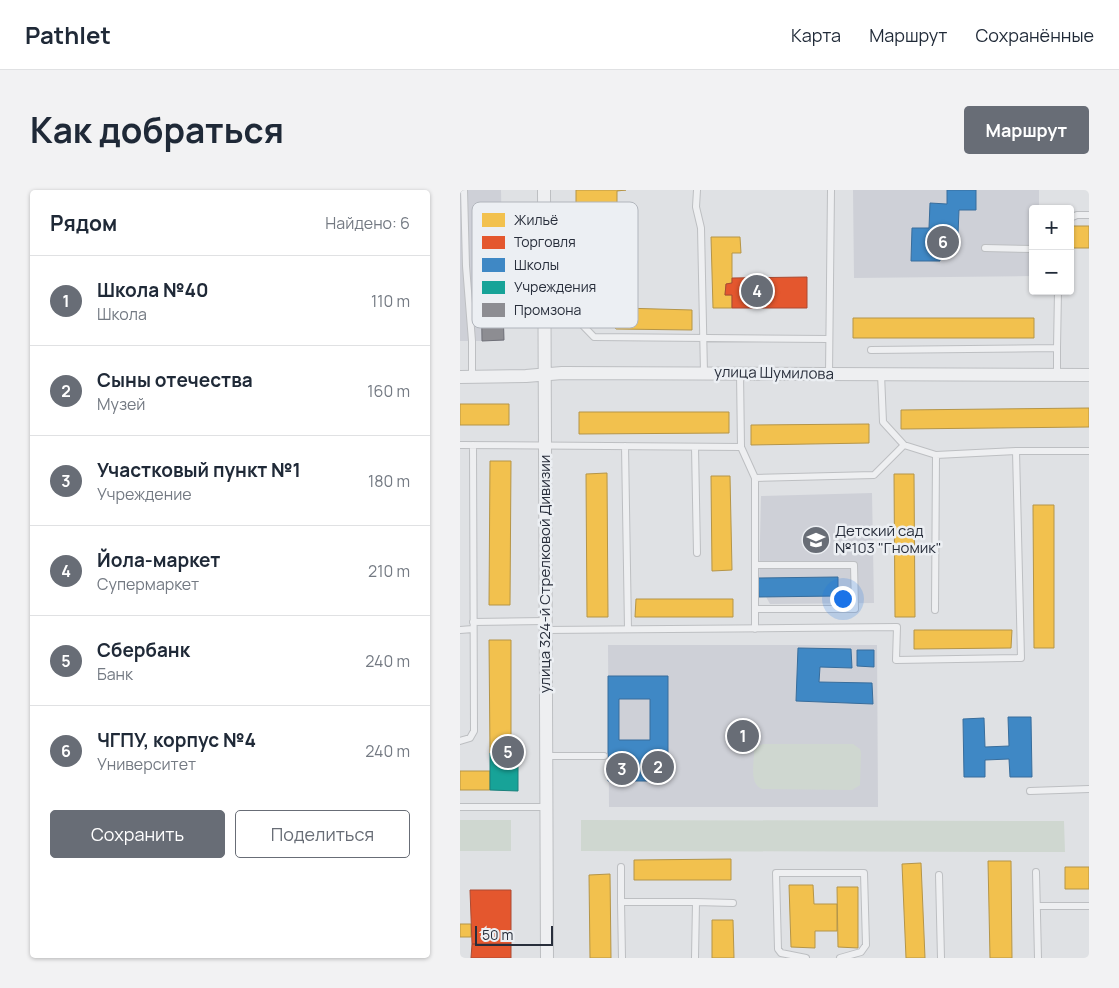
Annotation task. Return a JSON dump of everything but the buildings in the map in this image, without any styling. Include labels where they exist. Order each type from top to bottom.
[{"type":"street","name":"улица 324-й Стрелковой Дивизии","points":[[545,328],[547,958]]},
{"type":"street","name":"улица Шумилова","points":[[466,377],[562,373],[1089,375]]},
{"type":"lane","points":[[464,190],[466,266],[472,341],[466,377]]},
{"type":"lane","points":[[696,190],[696,207],[701,228],[704,373]]},
{"type":"lane","points":[[829,374],[831,190]]},
{"type":"lane","points":[[1074,216],[1089,214]]},
{"type":"lane","points":[[985,248],[1029,249]]},
{"type":"lane","points":[[1057,375],[1058,295]]},
{"type":"lane","points":[[586,328],[594,337],[828,339]]},
{"type":"lane","points":[[871,350],[1057,348]]},
{"type":"lane","points":[[740,373],[741,447],[755,478],[755,629]]},
{"type":"lane","points":[[881,374],[882,422],[904,445],[936,455],[1089,451]]},
{"type":"lane","points":[[460,445],[741,447]]},
{"type":"lane","points":[[460,741],[470,738],[474,731],[473,445]]},
{"type":"lane","points":[[755,478],[874,475],[904,445]]},
{"type":"lane","points":[[625,446],[628,629]]},
{"type":"lane","points":[[695,447],[696,553]]},
{"type":"lane","points":[[460,630],[473,625],[628,629],[897,627],[896,660],[1021,658],[1016,452]]},
{"type":"lane","points":[[935,610],[936,455]]},
{"type":"lane","points":[[755,565],[854,565],[854,591],[854,609],[755,610]]},
{"type":"lane","points":[[546,756],[604,756]]},
{"type":"lane","points":[[1030,791],[1089,789]]},
{"type":"lane","points":[[460,807],[546,807]]},
{"type":"lane","points":[[621,867],[622,958]]},
{"type":"lane","points":[[1036,872],[1038,958]]},
{"type":"lane","points":[[806,958],[781,953],[778,949],[776,873],[864,873],[866,945],[861,952],[840,958]]},
{"type":"lane","points":[[939,875],[941,958]]},
{"type":"lane","points":[[621,902],[733,902]]},
{"type":"lane","points":[[695,958],[696,902]]},
{"type":"lane","points":[[1037,906],[1089,906]]},
{"type":"shaded area","points":[[460,190],[501,190],[501,202],[472,202],[472,328],[504,328],[504,341],[460,341]]},
{"type":"shaded area","points":[[853,190],[1039,190],[1039,205],[1029,205],[1029,276],[854,278]]},
{"type":"shaded area","name":"Детский сад №103 \"Гномик\"","points":[[872,493],[874,603],[770,604],[759,584],[761,496]]},
{"type":"shaded area","points":[[608,645],[877,645],[878,807],[609,807]]},
{"type":"shaded area","points":[[763,744],[853,744],[860,749],[861,753],[860,785],[852,790],[762,789],[755,783],[753,768],[755,748]]},
{"type":"shaded area","points":[[460,820],[511,820],[511,851],[460,851]]},
{"type":"shaded area","points":[[581,820],[1064,821],[1065,852],[581,851]]},
{"type":"place","name":"ЧГПУ, корпус №4","points":[[943,242]]},
{"type":"place","name":"Йола-маркет","points":[[757,291]]},
{"type":"place","name":"Детский сад №103 \"Гномик\"","points":[[816,540]]},
{"type":"place","name":"Школа №40","points":[[743,736]]},
{"type":"place","name":"Сбербанк","points":[[508,752]]},
{"type":"place","name":"Сыны отечества","points":[[658,767]]},
{"type":"place","name":"Участковый пункт №1","points":[[622,769]]}]
